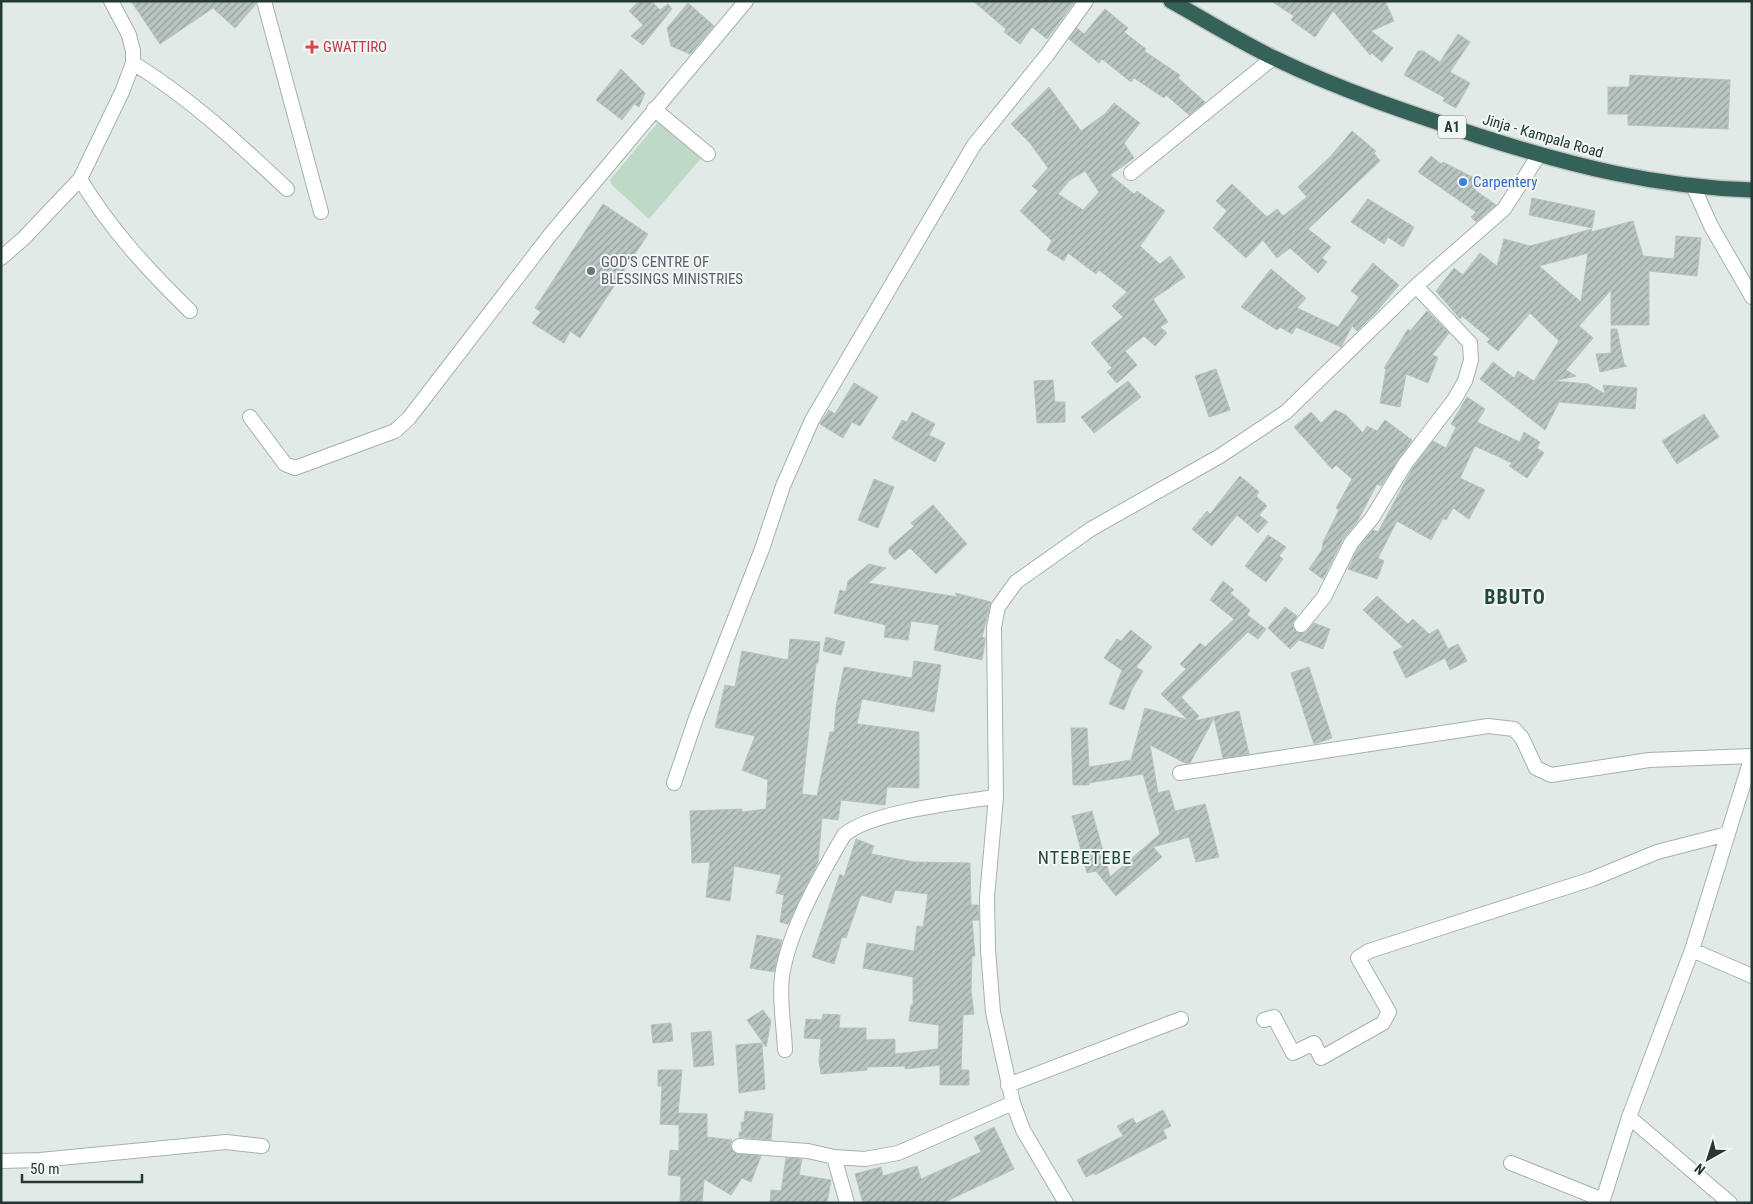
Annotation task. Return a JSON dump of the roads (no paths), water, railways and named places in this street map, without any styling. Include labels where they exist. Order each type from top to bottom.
[{"type":"highway","name":"Jinja - Kampala Road","points":[[1171,1],[1273,58],[1429,120],[1539,155],[1630,178],[1694,188],[1752,190]]},
{"type":"street","points":[[1,258],[23,239],[80,179],[122,92],[133,63],[133,51],[129,35],[111,1]]},
{"type":"street","points":[[264,1],[321,212]]},
{"type":"street","points":[[250,417],[285,464],[295,468],[396,431],[409,418],[550,235],[746,1]]},
{"type":"street","points":[[674,783],[696,718],[762,549],[783,486],[812,420],[974,145],[1047,55],[1086,1]]},
{"type":"street","points":[[1131,173],[1273,58]]},
{"type":"street","points":[[133,63],[172,88],[210,118],[287,190]]},
{"type":"street","points":[[654,109],[708,154]]},
{"type":"street","points":[[1066,1203],[1023,1130],[1008,1085],[993,1012],[988,950],[987,897],[996,797],[994,627],[998,606],[1005,594],[1016,582],[1091,529],[1220,456],[1286,412],[1416,286],[1504,209],[1539,155]]},
{"type":"street","points":[[80,179],[96,206],[125,245],[190,311]]},
{"type":"street","points":[[1694,188],[1711,226],[1752,297]]},
{"type":"street","points":[[1301,625],[1324,596],[1351,543],[1372,518],[1405,464],[1454,400],[1465,381],[1471,360],[1470,343],[1416,286]]},
{"type":"street","points":[[1180,773],[1488,726],[1514,729],[1522,738],[1536,768],[1551,775],[1649,760],[1752,756],[1692,950],[1629,1116],[1602,1202],[1511,1163]]},
{"type":"street","points":[[785,1050],[782,978],[786,957],[805,910],[844,836],[853,828],[870,821],[923,808],[996,797]]},
{"type":"street","points":[[1264,1020],[1274,1017],[1293,1054],[1314,1043],[1321,1058],[1383,1023],[1389,1012],[1358,958],[1369,951],[1592,879],[1658,852],[1727,834]]},
{"type":"street","points":[[1692,950],[1752,976]]},
{"type":"street","points":[[1008,1085],[1181,1019]]},
{"type":"street","points":[[739,1146],[808,1151],[834,1157],[866,1159],[898,1153],[1013,1103]]},
{"type":"street","points":[[1629,1116],[1730,1203]]},
{"type":"street","points":[[1,1161],[40,1160],[226,1142],[262,1146]]},
{"type":"street","points":[[834,1157],[847,1203]]},
{"type":"place","name":"GWATTIRO","points":[[312,47]]},
{"type":"place","name":"Carpentery","points":[[1463,182]]},
{"type":"place","name":"GOD'S CENTRE OF BLESSINGS MINISTRIES","points":[[591,271]]},
{"type":"district","name":"BBUTO","points":[[1515,597]]},
{"type":"district","name":"NTEBETEBE","points":[[1085,857]]}]
